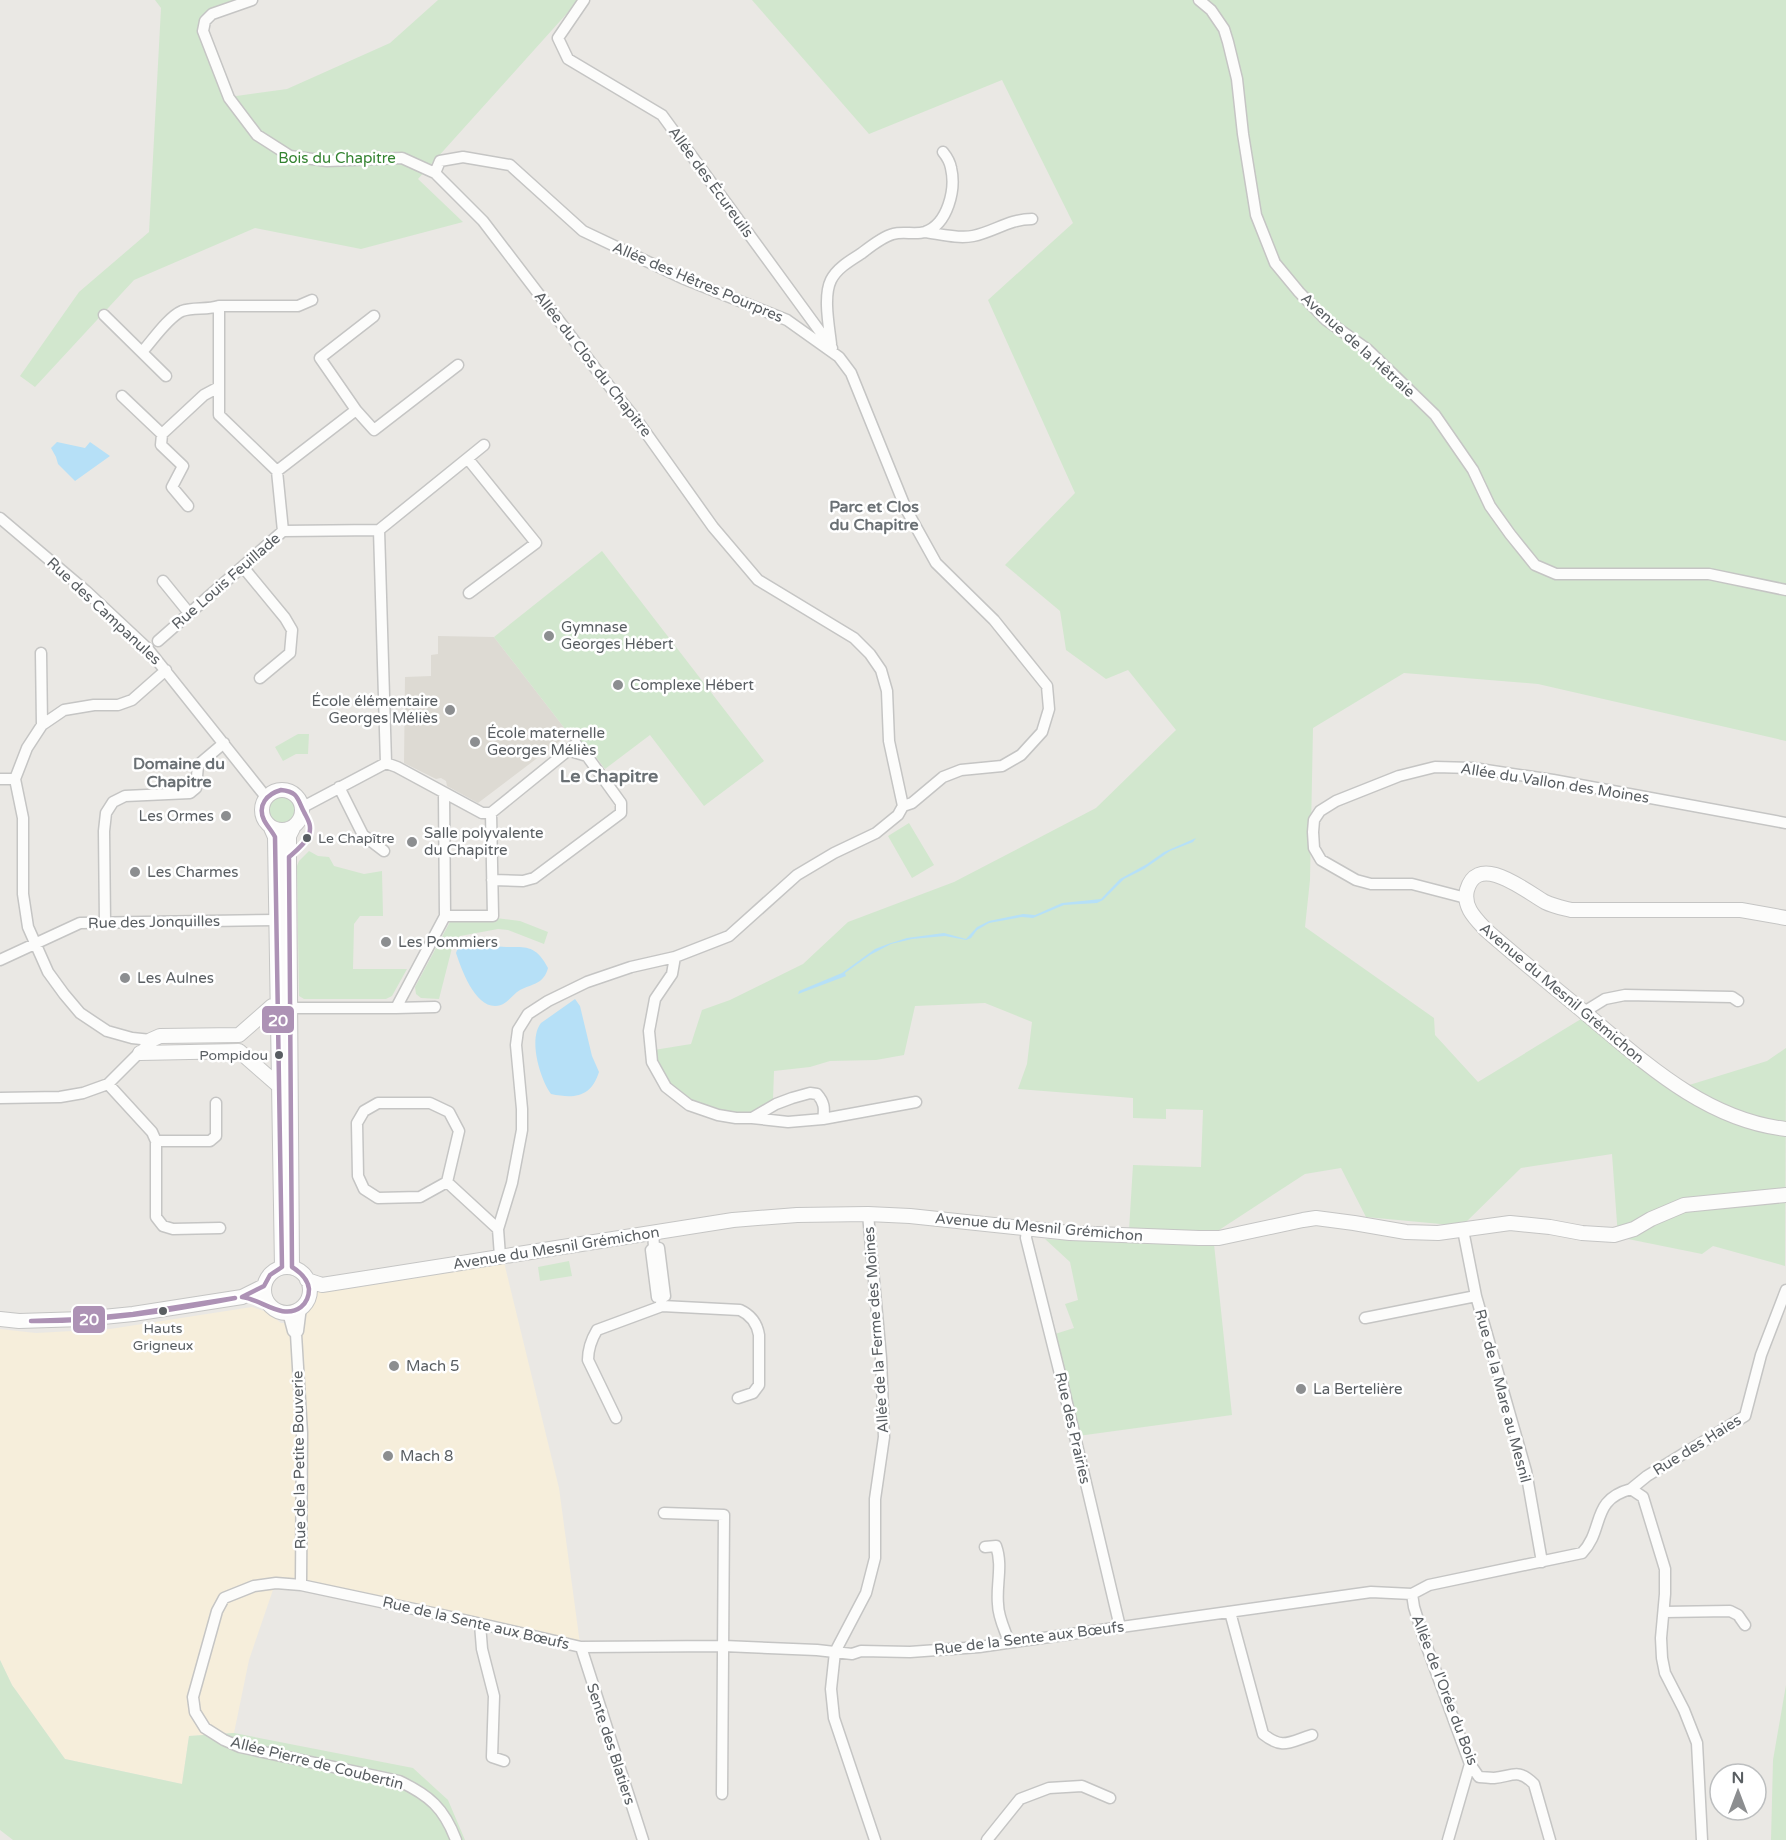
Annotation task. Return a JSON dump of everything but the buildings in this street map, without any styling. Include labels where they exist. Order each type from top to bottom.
[{"type":"street","name":"Allée du Clos du Chapitre","points":[[252,0],[212,14],[205,21],[203,31],[229,98],[257,135],[290,156],[327,161],[402,158],[435,173],[483,221],[639,423],[714,527],[758,580],[854,638],[870,654],[881,670],[887,691],[889,741],[903,806]]},
{"type":"street","name":"Allée des Écureuils","points":[[584,0],[558,38],[568,59],[662,115],[839,357]]},
{"type":"street","name":"Avenue de la Hêtraie","points":[[1199,0],[1211,10],[1224,29],[1228,42],[1237,78],[1249,179],[1256,215],[1275,263],[1326,320],[1367,349],[1435,415],[1473,470],[1490,507],[1535,565],[1556,574],[1709,574],[1786,590]]},
{"type":"street","points":[[925,232],[939,222],[949,202],[953,184],[952,169],[943,152]]},
{"type":"street","name":"Allée des Hêtres Pourpres","points":[[435,173],[440,161],[463,157],[510,165],[583,231],[682,278],[787,320],[839,357],[851,374],[906,509],[936,563],[994,620],[1047,686],[1049,709],[1042,732],[1021,755],[1002,766],[960,770],[943,777],[912,803],[903,806],[898,815],[876,833],[834,853],[797,875],[729,936],[675,957],[631,967],[587,982],[548,1001],[528,1014],[518,1030],[516,1045],[522,1130],[512,1183],[498,1229]]},
{"type":"street","points":[[832,347],[828,315],[828,290],[831,279],[843,266],[891,234],[925,232],[962,237],[974,236],[1012,221],[1032,219]]},
{"type":"street","points":[[142,352],[173,316],[183,311],[219,306],[298,306],[312,300]]},
{"type":"street","points":[[219,306],[219,415],[277,471],[283,531]]},
{"type":"street","points":[[104,315],[166,376]]},
{"type":"street","points":[[374,316],[320,358],[356,410],[374,430],[458,365]]},
{"type":"street","points":[[188,506],[172,487],[183,466],[161,445],[162,434],[204,395],[219,387]]},
{"type":"street","points":[[122,396],[162,434]]},
{"type":"street","points":[[277,471],[356,410]]},
{"type":"street","points":[[386,763],[379,530],[484,446]]},
{"type":"street","points":[[468,459],[536,543],[469,593]]},
{"type":"street","name":"Rue des Campanules","points":[[0,518],[86,591],[148,649],[266,797]]},
{"type":"street","name":"Rue Louis Feuillade","points":[[158,641],[283,531],[379,530]]},
{"type":"street","points":[[243,567],[285,618],[292,630],[290,653],[260,678]]},
{"type":"street","points":[[163,581],[189,613]]},
{"type":"street","points":[[41,653],[42,725]]},
{"type":"street","points":[[151,1040],[132,1038],[107,1031],[80,1013],[48,972],[28,927],[23,894],[23,818],[15,779],[27,748],[42,725],[63,710],[94,705],[118,705],[132,699],[166,670]]},
{"type":"street","points":[[105,923],[104,831],[106,813],[113,802],[125,796],[190,793],[196,788],[198,765],[224,743]]},
{"type":"street","points":[[303,807],[386,763],[482,813],[491,813],[572,747],[587,756],[621,803],[621,813],[534,878],[523,881],[492,880]]},
{"type":"street","name":"Allée du Vallon des Moines","points":[[1466,898],[1412,884],[1371,884],[1356,880],[1321,860],[1314,848],[1314,820],[1320,811],[1336,801],[1399,776],[1435,767],[1473,768],[1553,780],[1786,823]]},
{"type":"street","points":[[0,779],[15,779]]},
{"type":"street","points":[[339,788],[363,835],[384,851]]},
{"type":"street","points":[[283,1006],[276,920],[275,837],[261,810],[266,797],[273,792],[288,790],[295,794],[303,807],[302,817],[292,828],[289,836],[283,1006],[287,1267]]},
{"type":"street","points":[[396,1008],[445,916],[444,793]]},
{"type":"street","points":[[445,916],[493,916],[491,813]]},
{"type":"street","points":[[271,828],[285,831],[292,828]]},
{"type":"street","points":[[1466,898],[1467,889],[1472,880],[1482,874],[1496,874],[1547,903],[1571,910],[1741,910],[1786,918]]},
{"type":"street","name":"Avenue du Mesnil Grémichon","points":[[1466,898],[1470,913],[1486,930],[1647,1065],[1712,1108],[1748,1122],[1786,1130]]},
{"type":"street","name":"Rue des Jonquilles","points":[[0,960],[80,923],[276,920]]},
{"type":"street","points":[[675,957],[672,974],[656,999],[649,1031],[652,1062],[666,1087],[689,1105],[718,1116],[788,1122],[823,1119],[916,1102]]},
{"type":"street","points":[[1584,1012],[1605,999],[1624,995],[1732,997],[1738,1001]]},
{"type":"street","points":[[0,1098],[60,1097],[83,1093],[108,1084],[151,1040],[160,1036],[239,1035],[272,1006],[298,1008],[435,1007]]},
{"type":"street","points":[[239,1035],[239,1051]]},
{"type":"street","points":[[140,1053],[239,1051],[284,1086]]},
{"type":"street","points":[[108,1084],[152,1132],[156,1141],[156,1217],[163,1226],[173,1229],[220,1228]]},
{"type":"street","points":[[752,1118],[776,1104],[817,1094],[825,1109],[823,1119]]},
{"type":"street","points":[[156,1141],[210,1141],[216,1136],[216,1103]]},
{"type":"street","points":[[378,1103],[430,1103],[449,1112],[459,1131],[447,1182],[420,1197],[378,1198],[364,1189],[358,1176],[357,1123],[363,1111],[378,1103]]},
{"type":"street","points":[[447,1182],[498,1229],[500,1256]]},
{"type":"street","name":"Avenue du Mesnil Grémichon","points":[[307,1280],[322,1284],[733,1220],[797,1215],[910,1216],[1081,1234],[1219,1238],[1316,1218],[1354,1222],[1406,1232],[1438,1233],[1510,1223],[1614,1235],[1634,1229],[1684,1205],[1786,1195]]},
{"type":"street","name":"Allée de la Ferme des Moines","points":[[835,1652],[866,1593],[875,1558],[875,1499],[884,1437],[881,1358],[868,1214]]},
{"type":"street","name":"Rue des Prairies","points":[[1027,1229],[1026,1238],[1120,1627]]},
{"type":"street","name":"Rue de la Mare au Mesnil","points":[[1463,1230],[1476,1296],[1526,1472],[1542,1562]]},
{"type":"street","points":[[653,1232],[654,1247],[651,1250],[657,1296],[661,1302]]},
{"type":"street","points":[[269,1305],[265,1298],[266,1279],[274,1270],[287,1267],[302,1274],[307,1280],[299,1305]]},
{"type":"street","points":[[242,1297],[259,1300],[281,1312],[299,1305],[322,1284]]},
{"type":"street","points":[[0,1319],[19,1321],[83,1319],[163,1310],[242,1297],[264,1286]]},
{"type":"street","name":"Rue des Haies","points":[[1542,1562],[1582,1553],[1588,1546],[1601,1512],[1609,1499],[1620,1492],[1631,1489],[1647,1476],[1745,1416],[1761,1355],[1786,1290]]},
{"type":"street","points":[[1365,1318],[1476,1296]]},
{"type":"street","points":[[616,1418],[588,1360],[591,1340],[597,1330],[661,1302],[740,1310],[754,1320],[759,1335],[759,1385],[753,1393],[738,1398]]},
{"type":"street","name":"Rue de la Petite Bouverie","points":[[299,1305],[293,1331],[296,1334],[302,1433],[301,1585]]},
{"type":"street","points":[[1631,1489],[1642,1497],[1665,1569],[1662,1658],[1665,1672],[1697,1743],[1702,1840]]},
{"type":"street","points":[[664,1513],[724,1515],[722,1794]]},
{"type":"street","points":[[985,1547],[996,1546],[999,1552],[998,1607],[1009,1642]]},
{"type":"street","name":"Rue de la Sente aux Bœufs","points":[[217,1611],[224,1598],[254,1586],[276,1583],[301,1585],[581,1647],[724,1646],[852,1654],[861,1651],[910,1652],[979,1647],[1371,1592],[1412,1594],[1429,1585],[1542,1562]]},
{"type":"street","name":"Allée de l'Orée du Bois","points":[[1412,1594],[1413,1607],[1424,1640],[1470,1764],[1479,1777],[1494,1778],[1521,1774],[1528,1778],[1534,1784],[1550,1840]]},
{"type":"street","name":"Allée Pierre de Coubertin","points":[[217,1611],[193,1697],[195,1712],[205,1728],[240,1747],[399,1781],[421,1791],[441,1810],[456,1840]]},
{"type":"street","points":[[1664,1612],[1730,1611],[1738,1615],[1745,1625]]},
{"type":"street","points":[[1230,1612],[1263,1734],[1274,1743],[1284,1744],[1312,1734]]},
{"type":"street","points":[[480,1624],[482,1649],[494,1696],[492,1757],[504,1761]]},
{"type":"street","name":"Sente des Blatiers","points":[[581,1647],[643,1840]]},
{"type":"street","points":[[835,1652],[831,1689],[834,1718],[875,1840]]},
{"type":"street","points":[[1448,1840],[1470,1764]]},
{"type":"street","points":[[987,1840],[1020,1799],[1049,1788],[1082,1786],[1110,1798]]},
{"type":"shaded area","points":[[438,636],[494,637],[569,734],[478,803],[447,786],[446,781],[441,778],[436,779],[404,763],[405,677],[431,676],[431,655],[438,654]]},
{"type":"shaded area","points":[[502,1254],[559,1488],[580,1644],[276,1581],[249,1660],[234,1733],[189,1736],[182,1784],[65,1759],[12,1685],[0,1660],[0,1329],[36,1333],[110,1329],[252,1307],[267,1312],[281,1323],[293,1323],[311,1309],[320,1280]]},
{"type":"green space","name":"Bois du Chapitre","points":[[155,0],[252,0],[205,21],[229,97],[287,89],[390,43],[438,0],[579,0],[418,179],[463,222],[361,249],[255,228],[134,280],[35,387],[20,376],[79,292],[149,232],[161,8]]},
{"type":"green space","points":[[752,0],[1786,0],[1786,741],[1538,684],[1404,673],[1313,728],[1310,880],[1305,927],[1434,1018],[1435,1035],[1478,1082],[1581,1019],[1673,1090],[1767,1061],[1786,1048],[1785,1266],[1713,1246],[1702,1254],[1618,1237],[1612,1154],[1521,1168],[1462,1226],[1366,1217],[1341,1168],[1305,1174],[1216,1232],[1129,1230],[1133,1165],[1201,1167],[1203,1110],[1166,1109],[1166,1119],[1133,1118],[1133,1098],[1018,1089],[1027,1064],[1032,1022],[985,1003],[915,1006],[904,1055],[876,1060],[830,1061],[810,1067],[774,1071],[773,1100],[747,1113],[734,1114],[714,1110],[684,1096],[670,1084],[662,1072],[654,1050],[691,1044],[702,1010],[730,1000],[803,964],[848,922],[954,882],[1096,808],[1176,730],[1128,670],[1106,679],[1066,650],[1060,611],[1005,565],[1075,493],[988,300],[1073,223],[1002,80],[869,134]]},
{"type":"green space","name":"Complexe Hébert","points":[[602,551],[764,761],[704,806],[650,735],[605,769],[588,746],[569,734],[494,637]]},
{"type":"green space","points":[[298,734],[309,734],[308,754],[296,754],[283,761],[275,747]]},
{"type":"green space","points":[[282,795],[292,800],[297,810],[292,820],[282,825],[272,820],[267,810],[272,800]]},
{"type":"green space","points":[[909,823],[934,865],[912,878],[888,836]]},
{"type":"green space","points":[[309,851],[318,856],[329,857],[334,866],[364,874],[382,871],[383,916],[360,916],[354,924],[353,969],[407,969],[392,996],[386,999],[304,999],[299,996],[297,866]]},
{"type":"green space","points":[[496,918],[520,921],[548,932],[544,944],[508,930],[498,929],[460,936],[453,944],[439,999],[421,998],[416,994],[415,987],[451,920],[463,919],[464,922]]},
{"type":"green space","points":[[1045,1239],[1214,1244],[1232,1415],[1078,1436],[1055,1334],[1074,1328],[1065,1304],[1078,1300],[1070,1262]]},
{"type":"green space","points":[[569,1261],[572,1276],[540,1281],[538,1267]]},
{"type":"green space","points":[[0,1660],[12,1685],[65,1759],[182,1784],[189,1736],[234,1733],[413,1768],[448,1800],[465,1840],[13,1840],[0,1830]]},
{"type":"green space","points":[[1786,1685],[1786,1840],[1771,1840],[1773,1760]]},
{"type":"water","points":[[57,442],[85,448],[90,442],[110,456],[75,481],[58,464],[51,448]]},
{"type":"water","points":[[1196,838],[1193,842],[1170,851],[1144,869],[1124,879],[1097,903],[1064,905],[1033,918],[1022,917],[989,923],[966,940],[945,936],[912,939],[891,944],[870,955],[845,973],[846,976],[798,994],[799,991],[842,973],[875,949],[907,938],[944,933],[966,939],[977,927],[989,921],[1023,914],[1035,915],[1062,903],[1101,899],[1120,879],[1164,852]]},
{"type":"water","points":[[474,941],[491,946],[531,949],[537,953],[548,968],[546,973],[541,980],[520,990],[504,1004],[492,1006],[485,1003],[472,989],[456,953],[463,944]]},
{"type":"water","points":[[575,999],[580,1006],[592,1056],[599,1072],[592,1087],[581,1094],[568,1096],[551,1094],[543,1079],[537,1059],[537,1030],[541,1023]]},
{"type":"transit line","name":"20","points":[[281,790],[291,792],[297,797],[310,828],[305,841],[289,857],[292,1267],[303,1276],[309,1289],[303,1305],[294,1311],[287,1312],[242,1297],[264,1286],[270,1275],[282,1267],[275,837],[262,815],[263,805],[268,797],[281,790]]},
{"type":"transit line","name":"20","points":[[31,1321],[83,1320],[134,1315],[235,1298]]},
{"type":"transit line","name":"20","points":[[31,1321],[133,1314],[235,1298]]},
{"type":"place","name":"Gymnase Georges Hébert","points":[[549,636]]},
{"type":"place","name":"Complexe Hébert","points":[[618,685]]},
{"type":"place","name":"École élémentaire Georges Méliès","points":[[450,710]]},
{"type":"place","name":"École maternelle Georges Méliès","points":[[475,742]]},
{"type":"place","name":"Les Ormes","points":[[226,816]]},
{"type":"place","name":"Le Chapître","points":[[307,838]]},
{"type":"place","name":"Salle polyvalente du Chapitre","points":[[412,842]]},
{"type":"place","name":"Les Charmes","points":[[135,872]]},
{"type":"place","name":"Les Pommiers","points":[[386,942]]},
{"type":"place","name":"Les Aulnes","points":[[125,978]]},
{"type":"place","name":"Pompidou","points":[[279,1055]]},
{"type":"place","name":"Hauts Grigneux","points":[[163,1311]]},
{"type":"place","name":"Mach 5","points":[[394,1366]]},
{"type":"place","name":"La Bertelière","points":[[1301,1389]]},
{"type":"place","name":"Mach 8","points":[[388,1456]]},
{"type":"district","name":"Parc et Clos du Chapitre","points":[[874,516]]},
{"type":"district","name":"Domaine du Chapitre","points":[[179,773]]},
{"type":"district","name":"Le Chapitre","points":[[609,776]]}]
